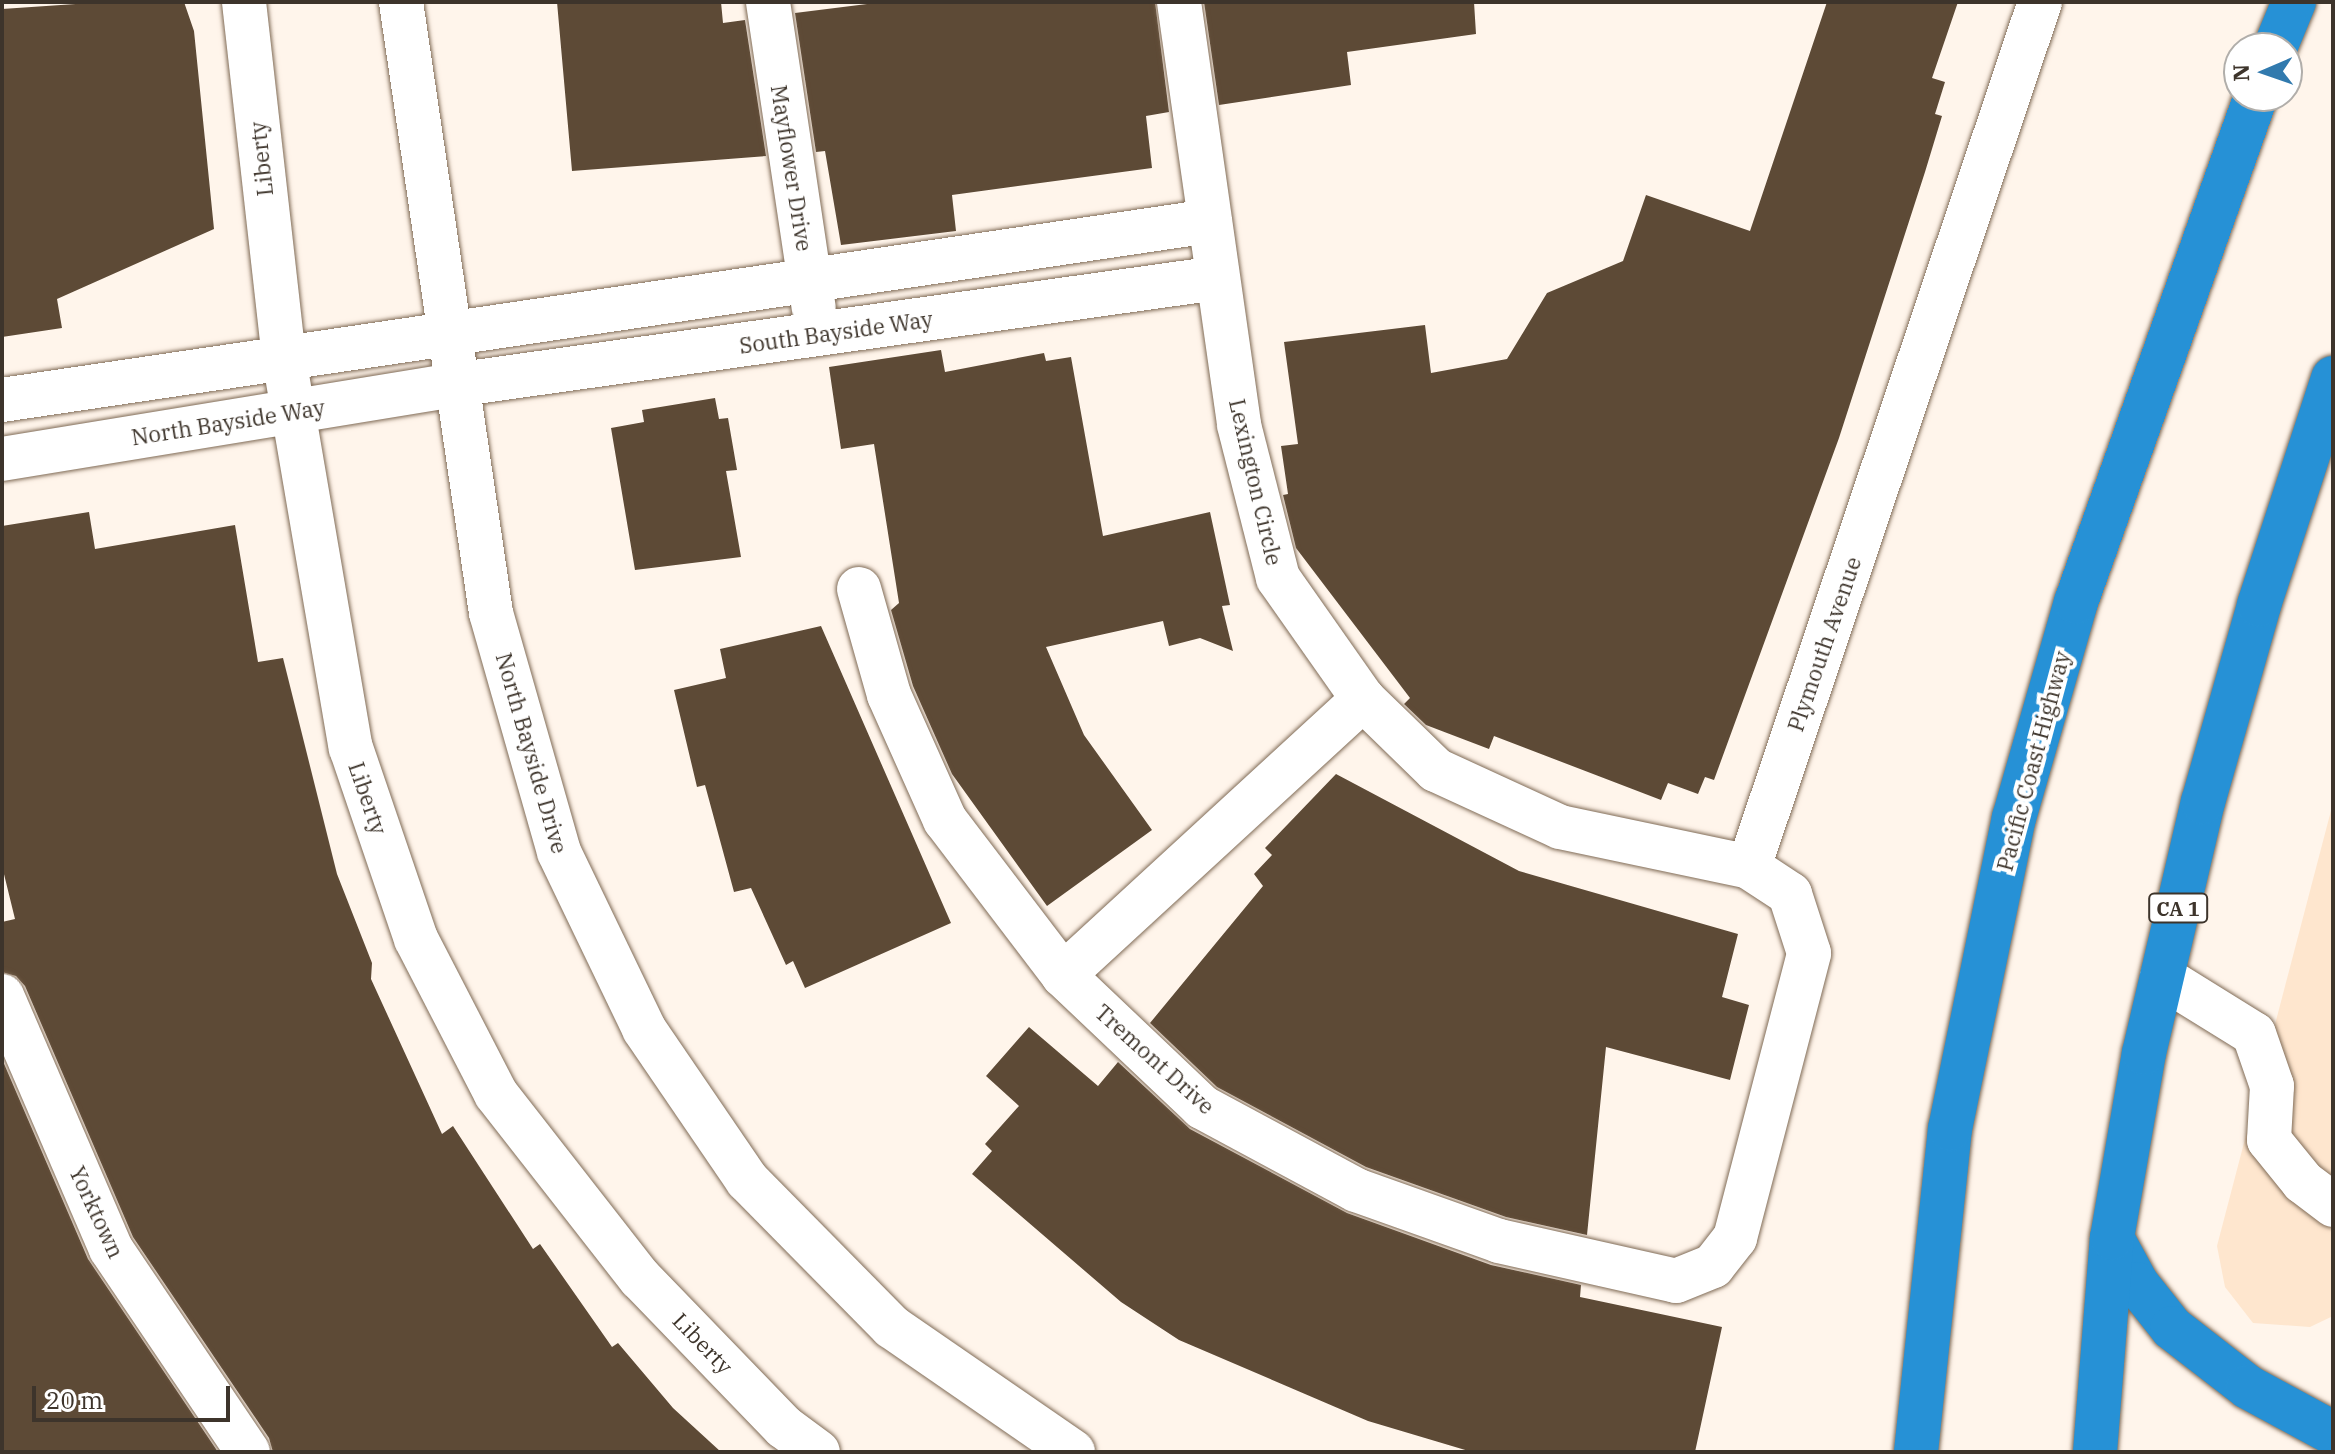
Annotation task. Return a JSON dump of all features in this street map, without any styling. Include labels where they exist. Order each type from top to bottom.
[{"type":"highway","points":[[2282,32],[2294,2]]},
{"type":"highway","name":"Pacific Coast Highway","points":[[1916,1452],[1950,1129],[2014,818],[2076,602],[2250,112]]},
{"type":"highway","name":"CA 1","points":[[2095,1452],[2112,1238],[2162,977],[2237,680],[2331,388]]},
{"type":"highway","points":[[2112,1238],[2137,1284],[2172,1328],[2248,1387],[2333,1433]]},
{"type":"street","name":"Liberty","points":[[244,2],[284,358],[351,748],[416,939],[496,1094],[640,1278],[784,1427],[818,1452]]},
{"type":"street","name":"North Bayside Drive","points":[[401,2],[454,385],[491,613],[559,852],[644,1029],[747,1180],[892,1327],[1073,1452]]},
{"type":"street","name":"Mayflower Drive","points":[[768,2],[817,335]]},
{"type":"street","name":"Lexington Circle","points":[[1179,2],[1239,425],[1278,578],[1363,699],[1436,770],[1560,827],[1749,867]]},
{"type":"street","name":"Plymouth Avenue","points":[[1749,867],[2040,2]]},
{"type":"street","points":[[2,400],[1210,221]]},
{"type":"street","name":"South Bayside Way","points":[[454,385],[1217,278]]},
{"type":"street","name":"North Bayside Way","points":[[2,459],[454,385]]},
{"type":"street","name":"Tremont Drive","points":[[859,589],[889,695],[945,820],[1063,975],[1202,1107],[1356,1190],[1499,1241],[1676,1281],[1713,1266],[1735,1238],[1809,953],[1790,894],[1749,867]]},
{"type":"street","points":[[1063,975],[1363,699]]},
{"type":"street","points":[[2162,977],[2254,1034],[2272,1086],[2269,1140],[2303,1182],[2333,1205]]},
{"type":"street","name":"Yorktown","points":[[2,996],[111,1249],[248,1452]]},
{"type":"shaded area","points":[[2333,803],[2333,1316],[2310,1327],[2253,1323],[2225,1287],[2217,1246]]},
{"type":"building","points":[[105,2],[184,2],[194,31],[214,229],[57,299],[62,328],[2,337],[2,9]]},
{"type":"building","points":[[557,2],[721,2],[723,23],[745,20],[766,156],[572,171]]},
{"type":"building","points":[[883,2],[1155,2],[1169,112],[1146,116],[1152,168],[952,195],[956,231],[841,245],[825,151],[816,152],[795,13]]},
{"type":"building","points":[[1204,2],[1474,2],[1476,34],[1347,52],[1351,85],[1219,105]]},
{"type":"building","points":[[1827,2],[1958,2],[1932,78],[1945,82],[1935,114],[1942,116],[1925,172],[1839,438],[1714,780],[1705,777],[1698,794],[1668,783],[1661,800],[1494,736],[1489,749],[1426,725],[1404,704],[1410,698],[1296,548],[1283,495],[1288,494],[1281,446],[1298,444],[1284,342],[1425,325],[1431,373],[1507,359],[1547,293],[1623,261],[1646,195],[1750,231]]},
{"type":"building","points":[[941,350],[945,372],[1044,353],[1046,361],[1071,357],[1103,536],[1210,512],[1230,605],[1222,606],[1233,651],[1200,638],[1169,646],[1163,621],[1046,647],[1084,735],[1152,830],[1047,906],[952,774],[913,686],[891,610],[899,603],[874,444],[841,449],[829,367]]},
{"type":"building","points":[[715,398],[719,419],[728,418],[737,470],[726,471],[741,557],[635,570],[611,428],[644,422],[642,410]]},
{"type":"building","points":[[89,512],[95,549],[235,525],[258,662],[283,658],[337,874],[372,963],[371,979],[442,1134],[453,1126],[533,1249],[540,1244],[612,1347],[618,1343],[673,1408],[721,1452],[273,1452],[269,1438],[133,1237],[25,986],[16,976],[2,972],[2,922],[15,919],[2,866],[2,526]]},
{"type":"building","points":[[821,626],[951,923],[805,988],[793,961],[786,965],[751,888],[734,892],[705,785],[697,787],[674,690],[726,678],[720,649]]},
{"type":"building","points":[[1336,774],[1519,871],[1738,934],[1722,997],[1749,1005],[1730,1080],[1606,1047],[1587,1235],[1506,1217],[1366,1167],[1217,1087],[1150,1023],[1263,886],[1254,874],[1272,855],[1265,848]]},
{"type":"building","points":[[1029,1027],[1098,1086],[1118,1062],[1190,1129],[1347,1213],[1491,1265],[1581,1285],[1580,1297],[1722,1327],[1695,1452],[1472,1452],[1368,1421],[1179,1340],[1121,1302],[972,1174],[992,1151],[985,1144],[1019,1106],[986,1076]]},
{"type":"building","points":[[2,1059],[88,1259],[218,1452],[2,1452]]}]
